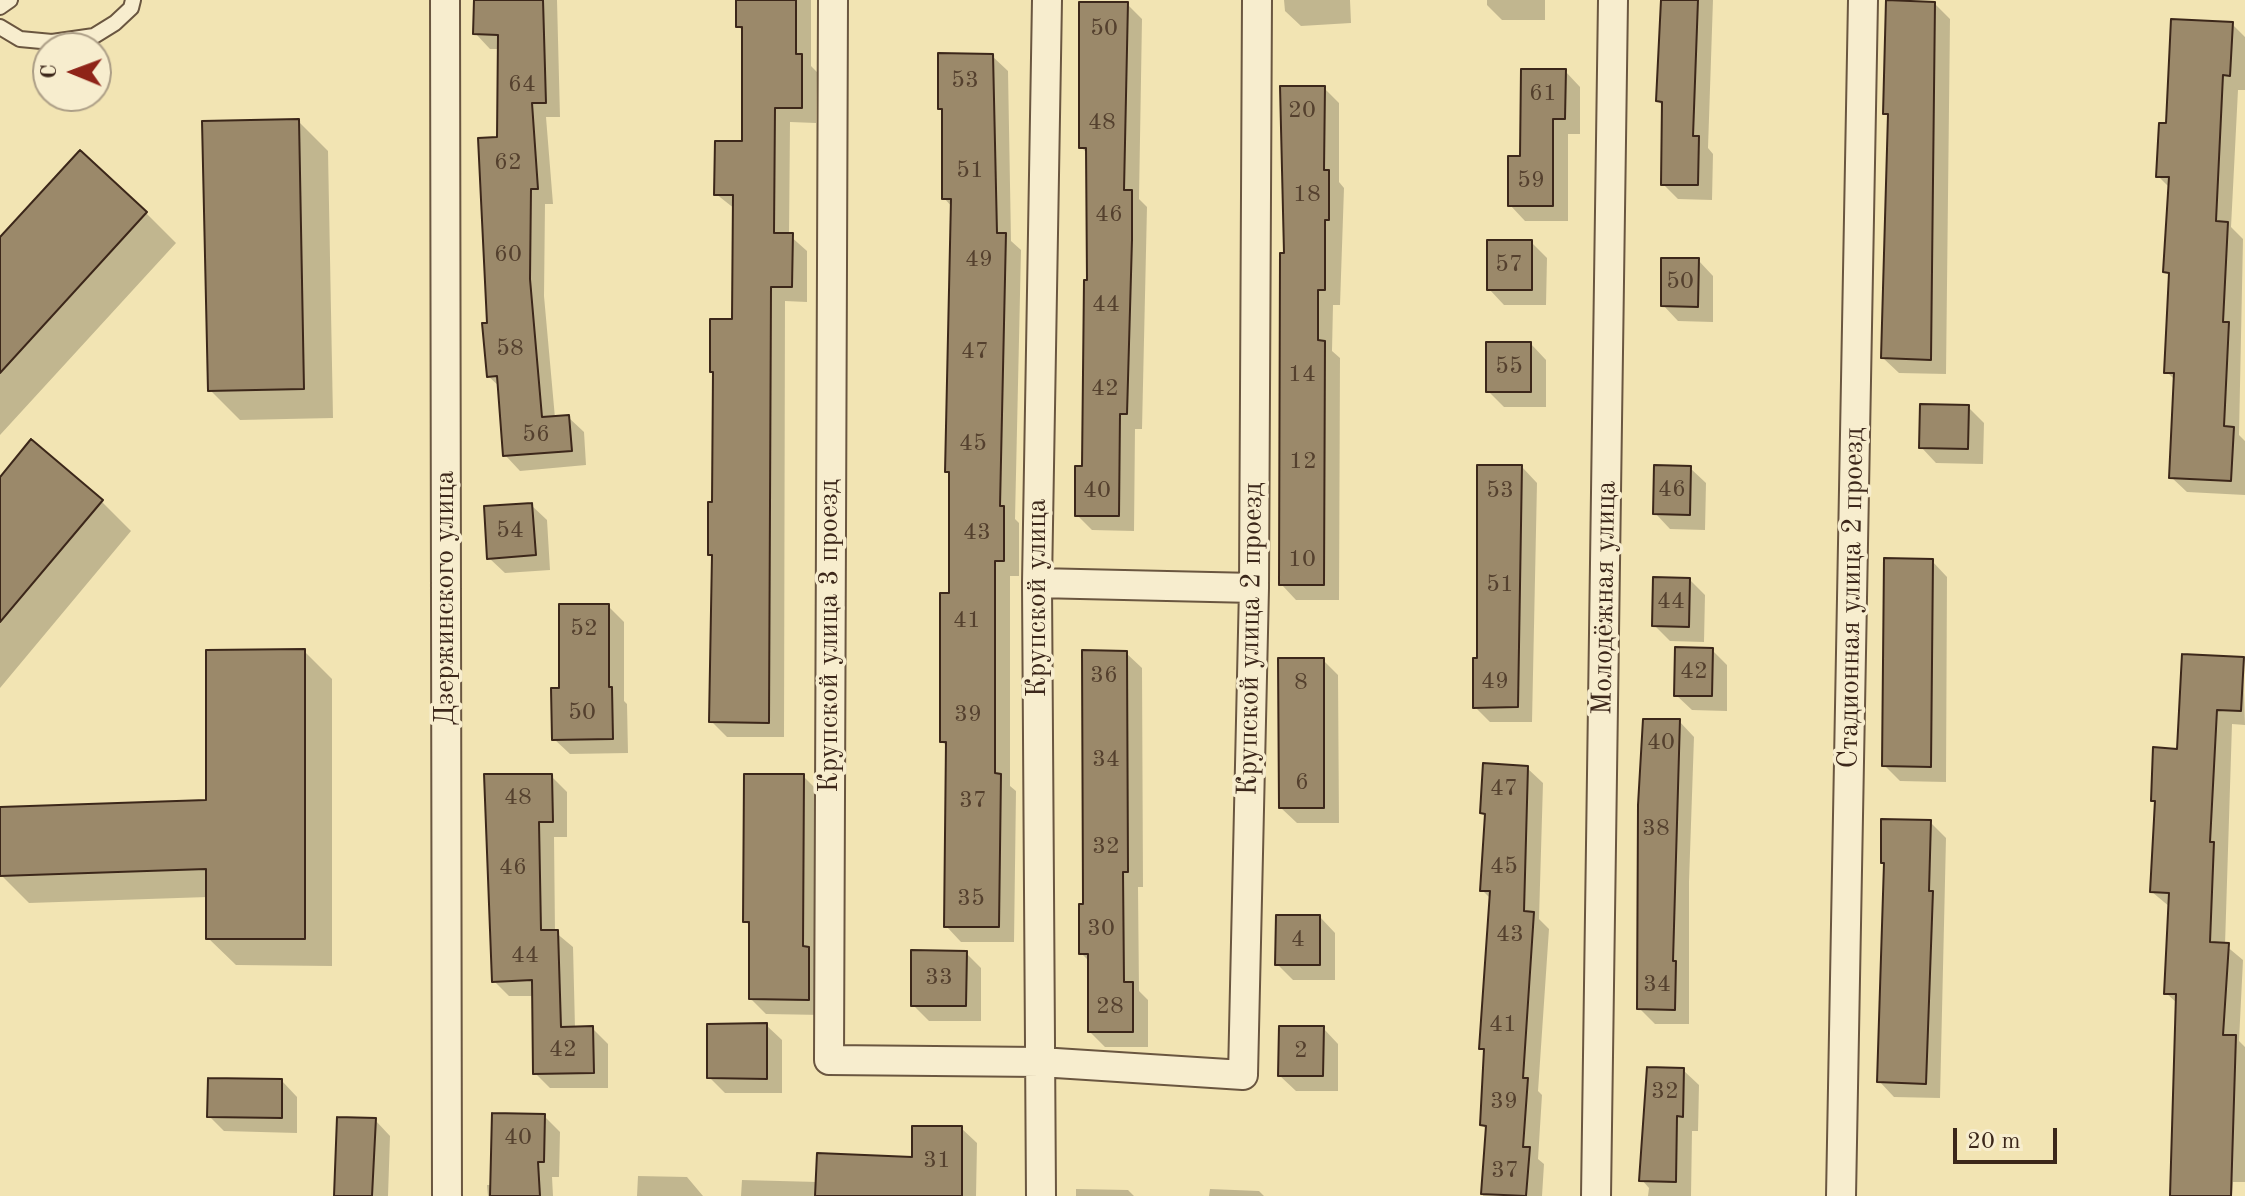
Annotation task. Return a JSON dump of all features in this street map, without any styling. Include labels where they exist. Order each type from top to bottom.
[{"type":"street","name":"Дзержинского улица","points":[[445,0],[447,1196]]},
{"type":"street","name":"Крупской улица 3 проезд","points":[[833,0],[829,1060],[1040,1062]]},
{"type":"street","name":"Крупской улица","points":[[1041,1196],[1037,583],[1047,0]]},
{"type":"street","name":"Крупской улица 2 проезд","points":[[1040,1062],[1243,1075],[1254,588],[1257,0]]},
{"type":"street","name":"Молодёжная улица","points":[[1596,1196],[1613,0]]},
{"type":"street","name":"Стадионная улица 2 проезд","points":[[1841,1196],[1863,0]]},
{"type":"street","points":[[1037,583],[1254,588]]},
{"type":"lane","points":[[0,7],[10,0]]},
{"type":"lane","points":[[0,27],[20,39],[52,42],[94,36],[115,23],[131,8],[133,0]]},
{"type":"building","points":[[474,0],[543,0],[546,103],[532,103],[538,189],[531,189],[530,279],[542,417],[569,415],[572,451],[503,456],[497,376],[487,377],[482,323],[487,323],[478,138],[497,137],[498,35],[473,34]]},
{"type":"building","points":[[736,0],[796,0],[796,54],[802,54],[802,108],[775,108],[774,233],[793,233],[792,287],[771,287],[769,723],[709,722],[712,555],[708,555],[708,502],[712,502],[713,372],[710,372],[710,319],[732,319],[733,195],[714,195],[715,141],[742,141],[742,27],[736,27]]},
{"type":"building","points":[[1661,0],[1698,0],[1693,136],[1699,136],[1698,185],[1661,185],[1662,102],[1656,101]]},
{"type":"building","points":[[1886,0],[1935,2],[1931,360],[1881,358],[1888,114],[1883,114]]},
{"type":"building","points":[[1079,2],[1128,2],[1124,190],[1132,190],[1132,240],[1127,414],[1120,414],[1119,516],[1075,516],[1075,466],[1082,466],[1084,280],[1087,280],[1086,148],[1079,148]]},
{"type":"building","points":[[2171,19],[2233,22],[2230,76],[2223,75],[2216,221],[2228,222],[2223,322],[2229,322],[2224,426],[2234,427],[2231,481],[2169,478],[2174,373],[2164,373],[2169,273],[2163,272],[2169,177],[2156,177],[2159,123],[2166,123]]},
{"type":"building","points":[[938,53],[993,54],[997,233],[1006,233],[1000,506],[1004,506],[1004,561],[995,561],[995,773],[1001,774],[999,927],[944,927],[946,742],[940,742],[940,593],[949,593],[949,472],[945,472],[951,199],[942,199],[942,109],[938,109]]},
{"type":"building","points":[[1521,69],[1566,69],[1565,119],[1553,119],[1553,206],[1508,206],[1508,156],[1520,156]]},
{"type":"building","points":[[1280,86],[1325,86],[1324,170],[1329,170],[1329,220],[1325,220],[1325,290],[1318,290],[1318,340],[1325,341],[1324,585],[1279,585],[1280,253],[1284,253]]},
{"type":"building","points":[[299,119],[304,389],[208,391],[202,121]]},
{"type":"building","points":[[80,150],[147,212],[0,373],[0,237]]},
{"type":"building","points":[[1487,240],[1532,240],[1532,290],[1487,290]]},
{"type":"building","points":[[1661,258],[1699,258],[1698,307],[1661,306]]},
{"type":"building","points":[[1486,342],[1531,342],[1531,392],[1486,392]]},
{"type":"building","points":[[1920,404],[1969,405],[1968,449],[1919,448]]},
{"type":"building","points":[[31,439],[103,500],[0,622],[0,477]]},
{"type":"building","points":[[1477,465],[1522,465],[1518,707],[1473,708],[1473,658],[1477,658]]},
{"type":"building","points":[[1654,465],[1691,466],[1690,515],[1653,514]]},
{"type":"building","points":[[532,503],[536,555],[487,559],[484,506]]},
{"type":"building","points":[[1884,558],[1933,559],[1931,767],[1882,766]]},
{"type":"building","points":[[1653,577],[1690,578],[1689,627],[1652,626]]},
{"type":"building","points":[[559,604],[609,604],[609,687],[612,687],[613,739],[552,740],[551,688],[559,688]]},
{"type":"building","points":[[1675,647],[1713,648],[1712,696],[1674,696]]},
{"type":"building","points":[[305,649],[305,939],[206,939],[206,869],[0,876],[0,807],[206,800],[206,650]]},
{"type":"building","points":[[1082,650],[1127,651],[1128,872],[1123,872],[1124,982],[1133,982],[1133,1032],[1088,1032],[1088,954],[1079,954],[1079,904],[1083,904]]},
{"type":"building","points":[[2182,654],[2244,657],[2241,711],[2217,710],[2210,842],[2214,842],[2210,942],[2229,943],[2223,1035],[2236,1035],[2231,1196],[2170,1196],[2176,994],[2164,994],[2169,893],[2150,892],[2155,801],[2151,801],[2153,747],[2177,749]]},
{"type":"building","points":[[1278,658],[1324,658],[1324,808],[1279,808]]},
{"type":"building","points":[[1643,719],[1680,719],[1673,961],[1676,961],[1675,1010],[1637,1009],[1638,805]]},
{"type":"building","points":[[1483,763],[1528,766],[1524,911],[1534,912],[1523,1078],[1528,1078],[1523,1147],[1530,1147],[1526,1196],[1481,1194],[1486,1126],[1480,1125],[1484,1049],[1479,1049],[1490,891],[1480,891],[1485,814],[1480,813]]},
{"type":"building","points":[[484,774],[552,774],[553,822],[539,822],[541,930],[558,930],[561,1027],[593,1026],[594,1073],[533,1074],[532,980],[492,982]]},
{"type":"building","points":[[744,774],[804,774],[803,946],[809,947],[809,1000],[749,999],[749,922],[743,922]]},
{"type":"building","points":[[1881,819],[1931,820],[1929,891],[1933,891],[1926,1084],[1877,1082],[1884,863],[1881,863]]},
{"type":"building","points":[[1276,915],[1320,915],[1320,965],[1275,965]]},
{"type":"building","points":[[911,950],[967,951],[966,1006],[911,1006]]},
{"type":"building","points":[[767,1023],[767,1079],[707,1078],[707,1024]]},
{"type":"building","points":[[1279,1026],[1324,1026],[1323,1076],[1278,1076]]},
{"type":"building","points":[[1647,1067],[1684,1068],[1683,1117],[1677,1116],[1676,1182],[1639,1181]]},
{"type":"building","points":[[208,1078],[282,1079],[282,1118],[207,1117]]},
{"type":"building","points":[[492,1113],[545,1114],[544,1162],[538,1162],[540,1196],[490,1196]]},
{"type":"building","points":[[337,1117],[376,1118],[372,1196],[334,1196]]},
{"type":"building","points":[[912,1126],[962,1126],[962,1196],[815,1196],[817,1153],[912,1157]]}]
